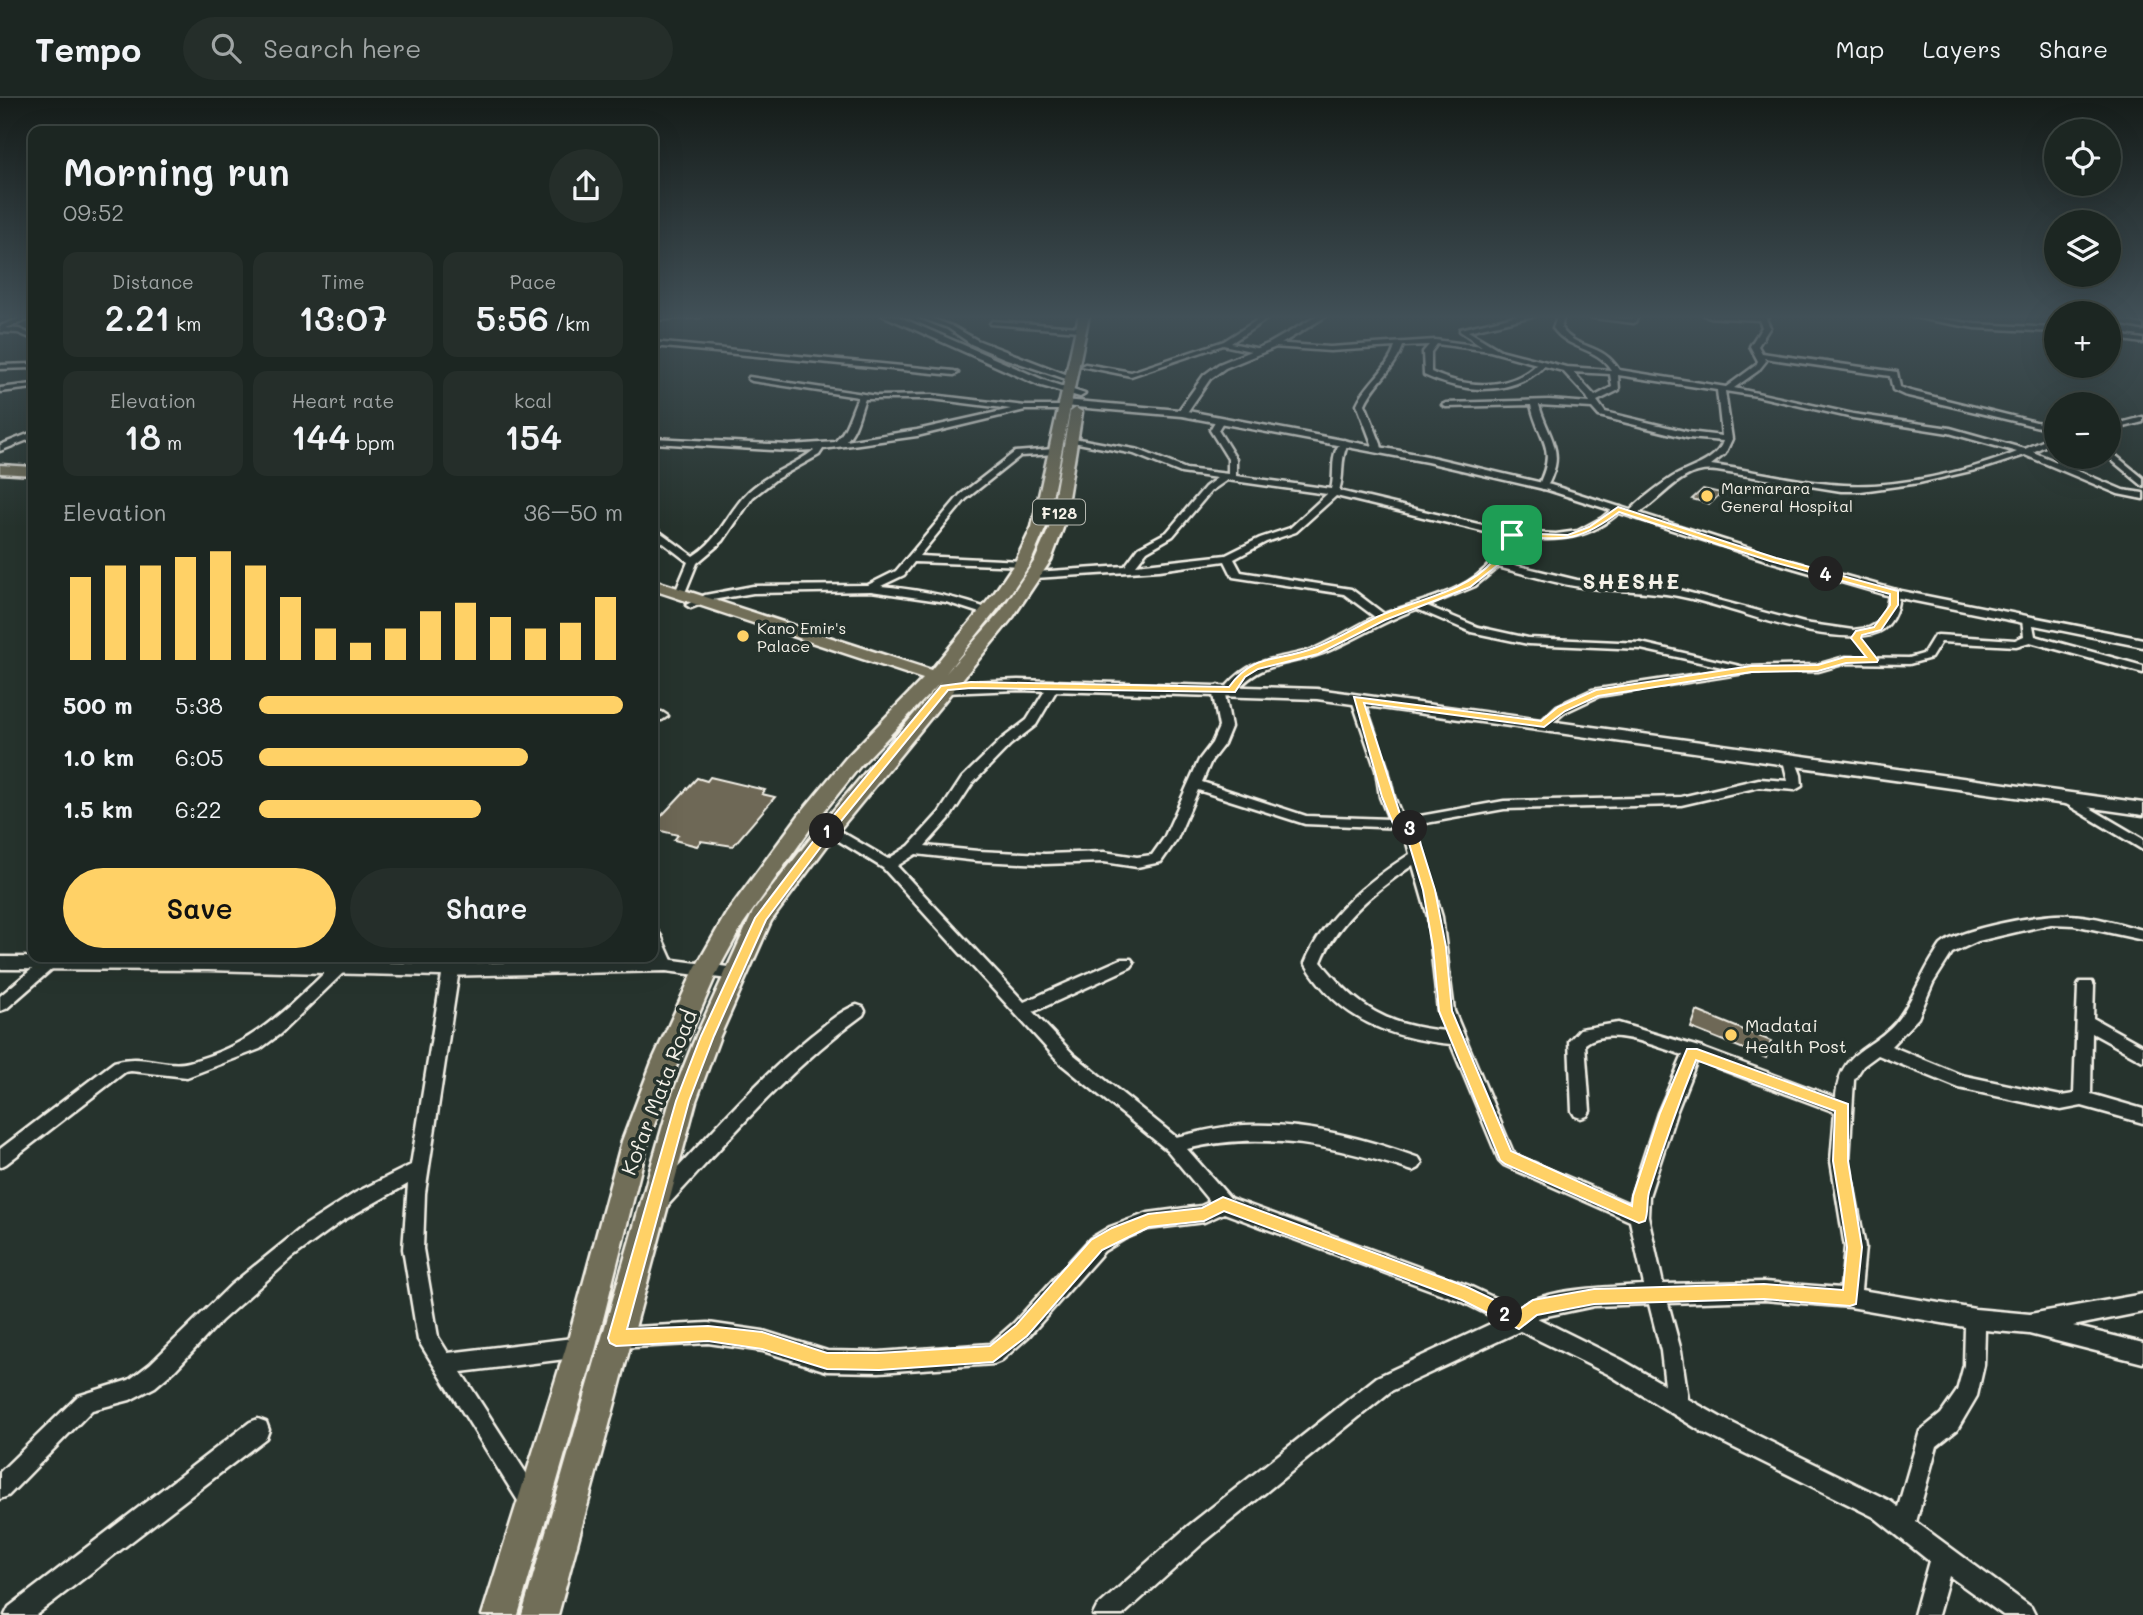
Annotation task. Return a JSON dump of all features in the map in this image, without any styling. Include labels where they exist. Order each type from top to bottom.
[{"type":"main road","points":[[1040,386],[1070,400]]},
{"type":"main road","name":"F128","points":[[945,683],[982,645],[1035,575],[1056,528],[1071,439],[1069,386]]},
{"type":"main road","name":"F128","points":[[945,683],[987,612],[1022,564],[1039,527],[1054,452],[1076,386]]},
{"type":"main road","points":[[1,457],[28,464]]},
{"type":"main road","points":[[1,457],[28,469]]},
{"type":"main road","points":[[658,587],[945,683],[1225,689],[1358,699],[2143,809]]},
{"type":"main road","points":[[658,594],[691,599]]},
{"type":"main road","name":"Kofar Mata Road","points":[[540,1615],[682,1101],[708,1036],[761,918],[945,683]]},
{"type":"main road","name":"Kofar Mata Road","points":[[500,1615],[581,1347],[635,1141],[665,1062],[706,970],[734,920],[806,820],[853,762],[945,683]]},
{"type":"street","points":[[795,386],[887,398],[932,397],[1025,408]]},
{"type":"street","points":[[1182,413],[1201,386]]},
{"type":"street","points":[[1373,386],[1361,404],[1367,428],[1377,442],[1378,449]]},
{"type":"street","points":[[1580,386],[1597,410],[1610,417],[1695,436],[1728,439]]},
{"type":"street","points":[[1446,405],[1594,403],[1616,386]]},
{"type":"street","points":[[1704,386],[1792,400],[1853,416],[1950,431],[2026,452],[2121,492],[2143,496]]},
{"type":"street","points":[[1725,389],[1729,386]]},
{"type":"street","points":[[1896,386],[1906,393],[2044,426]]},
{"type":"street","points":[[0,390],[28,387]]},
{"type":"street","points":[[1702,468],[1723,452],[1728,439],[1725,389]]},
{"type":"street","points":[[838,443],[852,431],[852,420],[863,395]]},
{"type":"street","points":[[658,440],[790,448],[820,447],[917,433],[1070,400],[1182,413],[1378,449],[1543,486],[1773,559],[1895,593],[2143,643]]},
{"type":"street","points":[[1535,403],[1553,446],[1551,473],[1543,486]]},
{"type":"street","points":[[2121,425],[2143,419]]},
{"type":"street","points":[[1128,569],[1143,549],[1170,534],[1208,489],[1228,477],[1232,459],[1214,430],[1220,420]]},
{"type":"street","points":[[1,457],[28,438]]},
{"type":"street","points":[[1071,439],[1136,452],[1184,471],[1276,482],[1334,493],[1512,535],[1569,537],[1592,529],[1618,509]]},
{"type":"street","points":[[1035,575],[1128,569],[1228,558],[1263,540],[1293,530],[1334,493],[1338,481],[1337,458],[1344,443]]},
{"type":"street","points":[[1633,513],[1650,497],[1695,469],[1861,489],[1903,484],[2026,452],[2044,443]]},
{"type":"street","points":[[693,561],[718,544],[749,496],[767,481],[816,453],[820,447]]},
{"type":"street","points":[[870,588],[901,573],[963,497],[1017,454],[1054,452]]},
{"type":"street","points":[[2121,464],[2143,483]]},
{"type":"street","points":[[658,534],[693,561]]},
{"type":"street","points":[[914,849],[978,856],[1045,859],[1104,857],[1151,862],[1170,839],[1205,760],[1218,744],[1225,727],[1225,689],[1254,667],[1315,652],[1382,618],[1467,585],[1496,563],[1512,535]]},
{"type":"street","points":[[1228,558],[1237,575],[1346,591],[1382,618]]},
{"type":"street","points":[[912,559],[1022,564]]},
{"type":"street","points":[[693,561],[691,599],[748,591],[870,588],[929,594],[966,603],[987,612]]},
{"type":"street","points":[[1496,563],[1587,585],[1677,593],[1805,625],[1909,661],[1927,656],[1938,638],[2016,643],[2030,638],[2143,670]]},
{"type":"street","points":[[1544,724],[1561,709],[1596,693],[1751,669],[1818,668],[1845,660],[1864,646],[1882,624],[1894,605],[1895,593]]},
{"type":"street","points":[[1418,606],[1475,630],[1528,641],[1641,646],[1751,669]]},
{"type":"street","points":[[2027,620],[2030,638]]},
{"type":"street","points":[[888,865],[914,849],[944,816],[967,781],[1006,742],[1032,722],[1053,686]]},
{"type":"street","points":[[1358,699],[1382,770],[1387,797],[1403,823],[1417,856],[1435,917],[1446,1011],[1505,1155],[1510,1160],[1639,1216]]},
{"type":"street","points":[[1196,785],[1305,820],[1403,823],[1504,805],[1681,801],[1759,783],[1795,786],[1795,775],[1789,760]]},
{"type":"street","points":[[2068,799],[2143,845]]},
{"type":"street","points":[[828,830],[888,865],[1066,1059],[1173,1145],[1223,1204],[1467,1294],[1615,1367],[1712,1425],[1882,1509],[1942,1557],[2023,1615]]},
{"type":"street","points":[[1417,856],[1392,871],[1329,931],[1316,951],[1313,963],[1328,983],[1373,1019],[1403,1032],[1456,1038]]},
{"type":"street","points":[[1850,1298],[1854,1247],[1840,1161],[1846,1079],[1857,1061],[1891,1038],[1912,1014],[1926,981],[1947,950],[1974,936],[2051,919],[2074,920],[2143,935]]},
{"type":"street","points":[[658,947],[666,965]]},
{"type":"street","points":[[0,963],[340,967],[666,965],[736,974]]},
{"type":"street","points":[[1023,1010],[1126,963]]},
{"type":"street","points":[[0,1005],[48,964]]},
{"type":"street","points":[[446,966],[420,1170],[413,1249],[428,1340],[534,1505]]},
{"type":"street","points":[[0,1159],[120,1068],[131,1064],[187,1070],[254,1044],[274,1030],[340,967]]},
{"type":"street","points":[[2082,1099],[2086,986]]},
{"type":"street","points":[[653,1208],[796,1056],[829,1028],[857,1011]]},
{"type":"street","points":[[2085,1021],[2143,1054]]},
{"type":"street","points":[[1581,1111],[1577,1041],[1586,1034],[1618,1029],[1843,1108]]},
{"type":"street","points":[[1875,1047],[1959,1081],[2061,1103],[2082,1099],[2143,1116]]},
{"type":"street","points":[[1678,1403],[1671,1351],[1645,1252],[1639,1216],[1640,1196],[1667,1113],[1692,1053]]},
{"type":"street","points":[[1173,1145],[1228,1133],[1271,1134],[1327,1140],[1413,1163]]},
{"type":"street","points":[[0,1488],[85,1403],[99,1396],[135,1388],[156,1373],[212,1315],[290,1245],[355,1200],[420,1170]]},
{"type":"street","points":[[616,1338],[708,1334],[762,1340],[827,1361],[879,1362],[993,1354],[1021,1330],[1097,1245],[1117,1233],[1148,1221],[1204,1214],[1223,1204]]},
{"type":"street","points":[[1105,1615],[1195,1535],[1384,1384],[1519,1321],[1533,1308],[1594,1297],[1764,1291],[1850,1298],[1975,1319],[2030,1324],[2143,1353]]},
{"type":"street","points":[[2030,1324],[2143,1303]]},
{"type":"street","points":[[1904,1524],[1928,1439],[1949,1422],[1966,1396],[1974,1365],[1975,1319]]},
{"type":"street","points":[[443,1364],[581,1347]]},
{"type":"street","points":[[17,1615],[258,1430]]},
{"type":"street","points":[[1926,1615],[1942,1557]]},
{"type":"building","name":"Marmarara General Hospital","points":[[1703,489],[1721,493],[1710,504],[1692,499]]},
{"type":"building","points":[[710,777],[765,790],[762,794],[775,797],[733,846],[701,841],[697,846],[674,840],[678,835],[658,830],[658,820],[697,778],[707,781]]},
{"type":"building","name":"Madatai Health Post","points":[[1697,1011],[1771,1041],[1766,1058],[1691,1028]]},
{"type":"place","name":"Marmarara General Hospital","points":[[1707,496]]},
{"type":"place","name":"Kano Emir's Palace","points":[[743,636]]},
{"type":"place","name":"Madatai Health Post","points":[[1731,1035]]},
{"type":"district","name":"SHESHE","points":[[1632,580]]},
{"type":"route","points":[[1618,509],[1773,559],[1895,593],[1889,616],[1878,628],[1859,633],[1856,638],[1873,660],[1845,660],[1818,668],[1751,669],[1596,693],[1561,709],[1544,724],[1358,699],[1382,770],[1387,797],[1398,824],[1408,823],[1429,890],[1440,947],[1446,1011],[1505,1155],[1510,1160],[1639,1216],[1640,1196],[1667,1113],[1692,1053],[1843,1108],[1840,1161],[1854,1247],[1850,1298],[1764,1291],[1594,1297],[1533,1308],[1519,1321],[1467,1294],[1223,1204],[1204,1214],[1148,1221],[1117,1233],[1097,1245],[1021,1330],[993,1354],[879,1362],[827,1361],[762,1340],[708,1334],[616,1338],[682,1101],[761,918],[828,830],[945,688],[971,685],[1231,690],[1242,675],[1254,667],[1315,652],[1382,618],[1467,585],[1496,563],[1512,535],[1569,537],[1592,529],[1618,509]]}]
